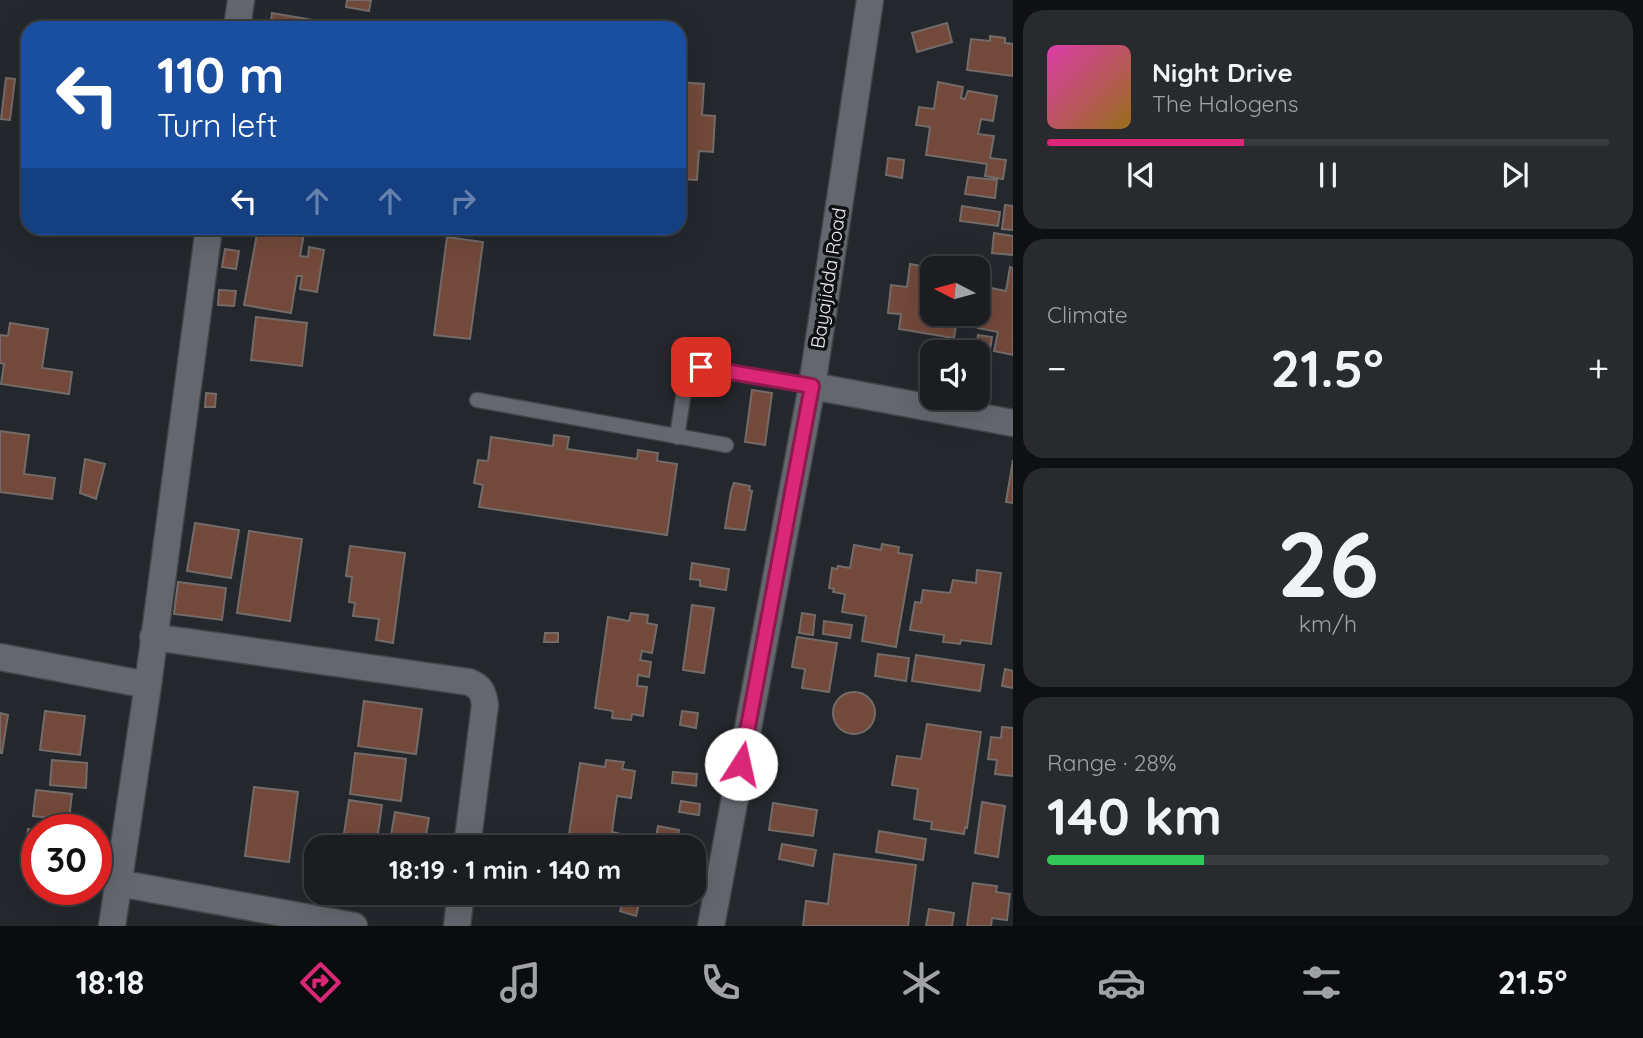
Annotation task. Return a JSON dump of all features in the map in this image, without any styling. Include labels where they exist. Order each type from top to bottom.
[{"type":"street","points":[[238,21],[240,0]]},
{"type":"street","name":"Bayajidda Road","points":[[711,926],[812,386],[870,0]]},
{"type":"street","points":[[112,926],[148,685],[208,235]]},
{"type":"street","points":[[812,386],[1013,423]]},
{"type":"street","points":[[153,637],[469,682],[478,686],[483,693],[485,705],[469,835]]},
{"type":"street","points":[[0,657],[148,685]]},
{"type":"street","points":[[118,883],[354,926]]},
{"type":"street","points":[[457,926],[459,905]]},
{"type":"lane","points":[[677,437],[685,384],[695,368],[812,386]]},
{"type":"lane","points":[[477,400],[726,445]]},
{"type":"building","points":[[347,0],[371,0],[369,11],[346,7]]},
{"type":"building","points":[[272,13],[319,21],[271,21]]},
{"type":"building","points":[[947,23],[952,42],[917,52],[912,33]]},
{"type":"building","points":[[990,36],[1005,38],[1005,43],[1013,44],[1013,76],[967,70],[971,39],[990,41]]},
{"type":"building","points":[[6,78],[15,79],[10,120],[1,119]]},
{"type":"building","points":[[938,82],[963,87],[961,98],[965,99],[968,91],[997,96],[993,121],[981,119],[978,134],[994,136],[990,158],[1006,160],[1003,179],[985,176],[987,164],[926,155],[930,127],[916,125],[919,107],[934,109]]},
{"type":"building","points":[[686,83],[704,84],[702,115],[715,116],[713,152],[699,151],[697,180],[686,179]]},
{"type":"building","points":[[888,158],[904,160],[902,178],[886,175]]},
{"type":"building","points":[[968,177],[997,180],[995,198],[965,194]]},
{"type":"building","points":[[1005,205],[1013,206],[1013,230],[1002,229]]},
{"type":"building","points":[[962,206],[1000,212],[998,226],[960,221]]},
{"type":"building","points":[[994,233],[1013,236],[1013,255],[992,253]]},
{"type":"building","points":[[257,235],[304,235],[300,256],[308,257],[309,247],[324,250],[317,292],[300,289],[302,276],[297,276],[291,313],[244,305]]},
{"type":"building","points":[[447,237],[483,242],[470,339],[434,335]]},
{"type":"building","points":[[225,249],[239,251],[236,269],[222,267]]},
{"type":"building","points":[[910,264],[920,266],[920,326],[956,326],[954,338],[899,329],[901,314],[888,313],[891,285],[907,287]]},
{"type":"building","points":[[1010,267],[1013,268],[1013,355],[994,351],[998,332],[978,328],[990,326],[990,288],[1006,291]]},
{"type":"building","points":[[219,290],[236,291],[234,306],[218,305]]},
{"type":"building","points":[[256,317],[307,323],[302,366],[251,360]]},
{"type":"building","points":[[10,323],[48,329],[42,368],[72,372],[69,394],[1,384],[4,364],[0,363],[0,335],[8,336]]},
{"type":"building","points":[[978,335],[992,337],[990,350],[990,340],[977,340]]},
{"type":"building","points":[[752,390],[772,393],[765,445],[745,442]]},
{"type":"building","points":[[206,393],[216,394],[215,407],[205,407]]},
{"type":"building","points":[[0,431],[29,435],[24,474],[55,478],[52,499],[0,492]]},
{"type":"building","points":[[554,435],[569,437],[567,449],[637,459],[638,450],[658,453],[657,461],[677,464],[667,535],[479,507],[483,485],[474,483],[478,460],[488,461],[491,437],[553,446]]},
{"type":"building","points":[[85,459],[105,464],[96,499],[80,493]]},
{"type":"building","points":[[1013,460],[1013,503],[1006,502]]},
{"type":"building","points":[[734,483],[750,486],[749,490],[752,491],[745,530],[725,528]]},
{"type":"building","points":[[195,523],[239,530],[231,578],[187,571]]},
{"type":"building","points":[[249,531],[302,539],[290,621],[237,613]]},
{"type":"building","points":[[882,544],[899,547],[898,553],[912,555],[896,647],[862,641],[866,616],[842,612],[845,594],[833,592],[834,589],[829,588],[832,568],[850,568],[854,545],[881,550]]},
{"type":"building","points":[[350,546],[405,553],[393,643],[376,640],[379,619],[353,616],[355,603],[349,602],[352,577],[346,576]]},
{"type":"building","points":[[692,563],[729,569],[726,590],[700,586],[700,580],[690,579]]},
{"type":"building","points":[[977,570],[1001,573],[991,644],[961,640],[960,644],[943,642],[944,635],[910,630],[915,602],[921,603],[923,590],[950,593],[953,580],[976,583]]},
{"type":"building","points":[[178,582],[226,588],[222,620],[174,614]]},
{"type":"building","points":[[692,605],[714,608],[704,673],[683,670]]},
{"type":"building","points":[[631,613],[648,615],[647,623],[657,625],[652,653],[642,651],[640,660],[651,662],[649,677],[638,675],[637,686],[647,687],[643,716],[632,714],[631,720],[612,718],[613,711],[595,708],[608,617],[629,621]]},
{"type":"building","points":[[802,613],[815,615],[813,635],[799,633]]},
{"type":"building","points":[[824,621],[852,625],[850,638],[823,634]]},
{"type":"building","points":[[545,633],[558,633],[558,642],[544,642]]},
{"type":"building","points":[[797,637],[837,643],[829,692],[802,688],[805,669],[792,667]]},
{"type":"building","points":[[878,654],[909,658],[906,681],[875,676]]},
{"type":"building","points":[[916,655],[984,665],[980,691],[912,681]]},
{"type":"building","points":[[1005,669],[1013,671],[1013,688],[1002,686]]},
{"type":"building","points":[[854,692],[869,698],[875,713],[869,728],[854,734],[839,728],[833,713],[839,698]]},
{"type":"building","points":[[364,701],[422,709],[416,754],[358,746]]},
{"type":"building","points":[[45,711],[85,716],[80,755],[40,750]]},
{"type":"building","points":[[682,711],[698,713],[696,728],[680,725]]},
{"type":"building","points":[[0,713],[8,715],[2,753],[0,753]]},
{"type":"building","points":[[927,724],[981,732],[964,834],[931,829],[932,822],[914,819],[918,789],[892,785],[897,756],[921,759]]},
{"type":"building","points":[[1002,727],[1013,728],[1013,776],[995,774],[997,760],[988,759],[991,737],[1001,738]]},
{"type":"building","points":[[355,753],[406,759],[401,801],[350,794]]},
{"type":"building","points":[[52,760],[87,763],[86,788],[50,785]]},
{"type":"building","points":[[606,760],[624,762],[622,769],[635,771],[631,798],[617,796],[612,832],[625,835],[569,835],[580,763],[605,767]]},
{"type":"building","points":[[673,772],[697,774],[696,786],[672,783]]},
{"type":"building","points":[[254,787],[298,792],[289,862],[245,856]]},
{"type":"building","points":[[36,790],[72,794],[70,814],[33,814]]},
{"type":"building","points":[[349,800],[382,805],[378,835],[344,835]]},
{"type":"building","points":[[681,801],[700,804],[699,815],[679,812]]},
{"type":"building","points":[[982,802],[1005,806],[998,857],[975,853]]},
{"type":"building","points":[[773,803],[817,810],[813,836],[769,830]]},
{"type":"building","points":[[395,812],[429,818],[426,835],[391,835]]},
{"type":"building","points":[[658,826],[679,830],[678,835],[656,835]]},
{"type":"building","points":[[879,831],[926,839],[923,860],[876,852]]},
{"type":"building","points":[[782,844],[816,850],[813,866],[779,859]]},
{"type":"building","points":[[834,854],[916,865],[908,926],[803,926],[806,901],[828,904]]},
{"type":"building","points":[[973,883],[997,886],[996,892],[1010,894],[1007,920],[992,918],[991,926],[967,926]]},
{"type":"building","points":[[622,905],[639,905],[636,916],[620,911]]},
{"type":"building","points":[[929,909],[954,913],[952,926],[926,926]]},
{"type":"route","points":[[701,367],[812,386],[741,764]]}]
